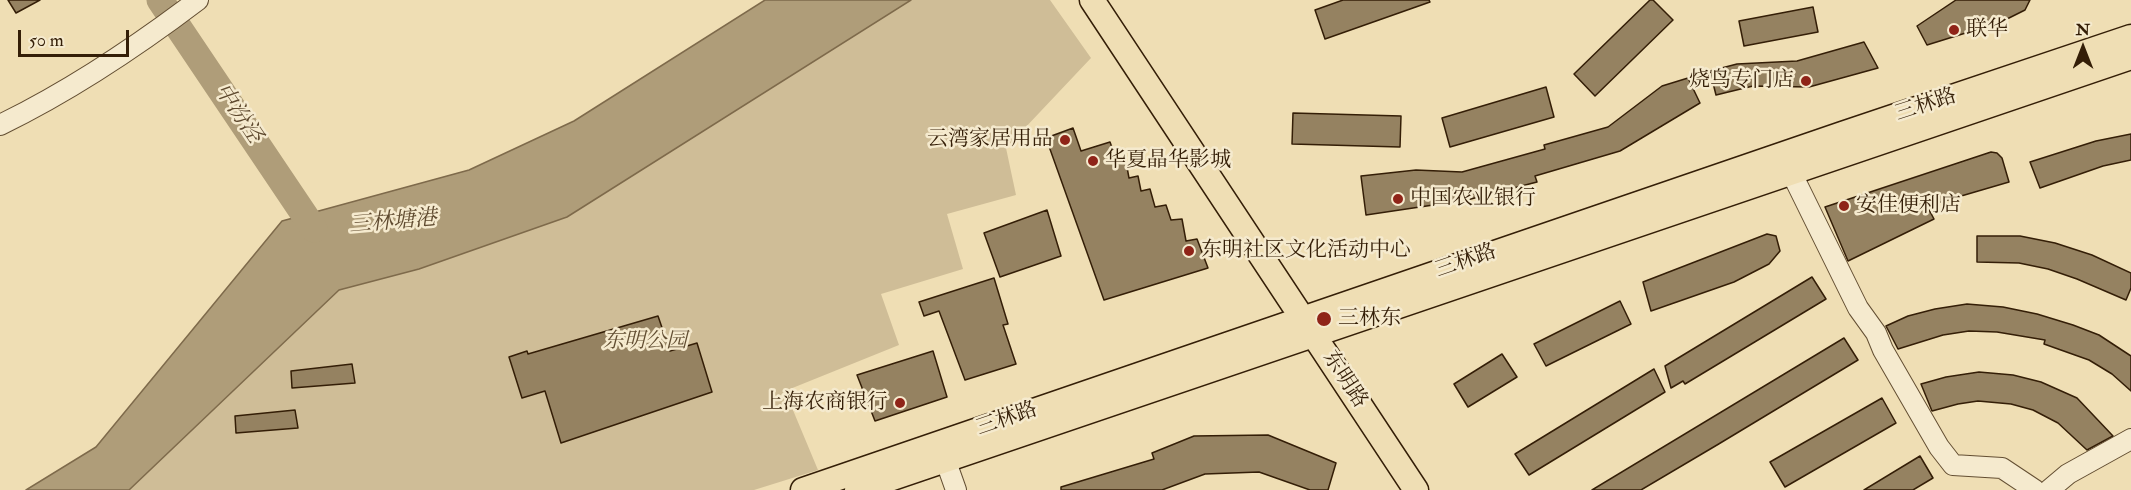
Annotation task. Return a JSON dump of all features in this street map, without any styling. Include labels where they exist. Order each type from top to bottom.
[{"type":"main road","name":"东明路","points":[[1092,0],[1416,490]]},
{"type":"main road","name":"三林路","points":[[856,490],[1308,326],[2131,37]]},
{"type":"main road","name":"三林路","points":[[802,490],[1791,172],[2131,57]]},
{"type":"street","points":[[0,125],[42,104],[141,42],[195,2]]},
{"type":"street","points":[[1791,172],[1858,308],[1876,333],[1883,350],[1939,447],[1953,465],[2002,468],[2035,490]]},
{"type":"street","points":[[2049,490],[2068,474],[2131,439]]},
{"type":"street","points":[[945,459],[956,490]]},
{"type":"green space","name":"东明公园","points":[[911,0],[1050,0],[1091,58],[1006,148],[1016,195],[947,214],[963,269],[881,294],[899,345],[785,391],[818,470],[754,490],[129,490],[339,290],[419,269]]},
{"type":"water","name":"三林塘港","points":[[765,0],[911,0],[567,217],[419,269],[339,290],[129,490],[26,490],[96,447],[282,221],[469,170],[574,121]]},
{"type":"building","points":[[8,0],[40,0],[16,13]]},
{"type":"building","points":[[1343,0],[1429,0],[1430,2],[1325,39],[1315,10]]},
{"type":"building","points":[[1650,0],[1653,0],[1673,20],[1595,96],[1574,74]]},
{"type":"building","points":[[1956,0],[2030,0],[2025,10],[2001,22],[1927,45],[1917,26]]},
{"type":"building","points":[[1813,7],[1818,32],[1744,46],[1739,21]]},
{"type":"building","points":[[1864,42],[1878,68],[1809,87],[1753,86],[1716,95],[1710,71],[1737,64],[1797,61]]},
{"type":"building","points":[[1688,78],[1700,103],[1620,151],[1535,176],[1537,182],[1467,200],[1366,215],[1361,176],[1416,170],[1462,172],[1545,149],[1544,145],[1608,127],[1662,86]]},
{"type":"building","points":[[1546,87],[1554,117],[1450,147],[1442,118]]},
{"type":"building","points":[[1293,113],[1401,116],[1400,147],[1292,144]]},
{"type":"building","points":[[1073,128],[1081,151],[1110,142],[1118,164],[1126,162],[1129,178],[1138,176],[1141,191],[1150,189],[1155,207],[1166,205],[1171,220],[1182,219],[1186,241],[1197,239],[1208,268],[1104,300],[1046,138]]},
{"type":"building","points":[[2131,134],[2131,160],[2103,166],[2040,188],[2030,162],[2096,141]]},
{"type":"building","points":[[1991,152],[1997,153],[2002,158],[2009,182],[1927,206],[1934,219],[1848,261],[1825,207]]},
{"type":"building","points":[[1047,210],[1061,256],[1000,277],[984,233]]},
{"type":"building","points":[[1767,234],[1776,236],[1780,251],[1769,264],[1734,282],[1651,311],[1643,282]]},
{"type":"building","points":[[1977,236],[2020,236],[2055,243],[2092,255],[2131,273],[2131,288],[2126,300],[2048,269],[2019,263],[1977,262]]},
{"type":"building","points":[[1812,277],[1826,299],[1685,384],[1683,381],[1671,388],[1665,366]]},
{"type":"building","points":[[994,278],[1008,324],[1003,325],[1016,364],[965,380],[939,311],[924,316],[919,302]]},
{"type":"building","points":[[1620,301],[1631,324],[1546,366],[1534,344]]},
{"type":"building","points":[[1967,304],[2003,307],[2037,314],[2099,335],[2131,356],[2131,391],[2112,374],[2089,360],[2044,344],[2045,340],[1997,332],[1969,331],[1943,335],[1898,349],[1886,326],[1908,316]]},
{"type":"building","points":[[658,316],[670,351],[697,343],[712,392],[561,443],[545,391],[522,398],[509,357],[527,351],[528,354]]},
{"type":"building","points":[[1844,338],[1858,360],[1641,490],[1592,490]]},
{"type":"building","points":[[933,351],[947,397],[875,421],[857,375]]},
{"type":"building","points":[[1502,354],[1517,377],[1468,407],[1454,384]]},
{"type":"building","points":[[352,364],[355,383],[292,388],[291,371]]},
{"type":"building","points":[[1654,369],[1665,392],[1529,475],[1515,454]]},
{"type":"building","points":[[1979,372],[2013,375],[2041,382],[2077,398],[2113,436],[2087,450],[2058,423],[2033,410],[2011,404],[1978,401],[1932,411],[1921,384]]},
{"type":"building","points":[[1882,398],[1896,423],[1785,487],[1770,462]]},
{"type":"building","points":[[295,410],[298,428],[236,433],[235,416]]},
{"type":"building","points":[[1268,435],[1336,463],[1328,490],[1310,490],[1259,472],[1205,474],[1162,490],[1061,490],[1061,487],[1154,459],[1152,453],[1194,436]]},
{"type":"building","points":[[1920,456],[1933,478],[1913,490],[1864,490]]},
{"type":"waterway","name":"中汾泾","points":[[160,0],[314,229]]},
{"type":"place","name":"联华","points":[[1954,30]]},
{"type":"place","name":"烧鸟专门店","points":[[1806,81]]},
{"type":"place","name":"云湾家居用品","points":[[1065,140]]},
{"type":"place","name":"华夏晶华影城","points":[[1093,161]]},
{"type":"place","name":"中国农业银行","points":[[1398,199]]},
{"type":"place","name":"安佳便利店","points":[[1844,206]]},
{"type":"place","name":"东明社区文化活动中心","points":[[1189,251]]},
{"type":"place","name":"三林东","points":[[1324,319]]},
{"type":"place","name":"上海农商银行","points":[[900,403]]}]
